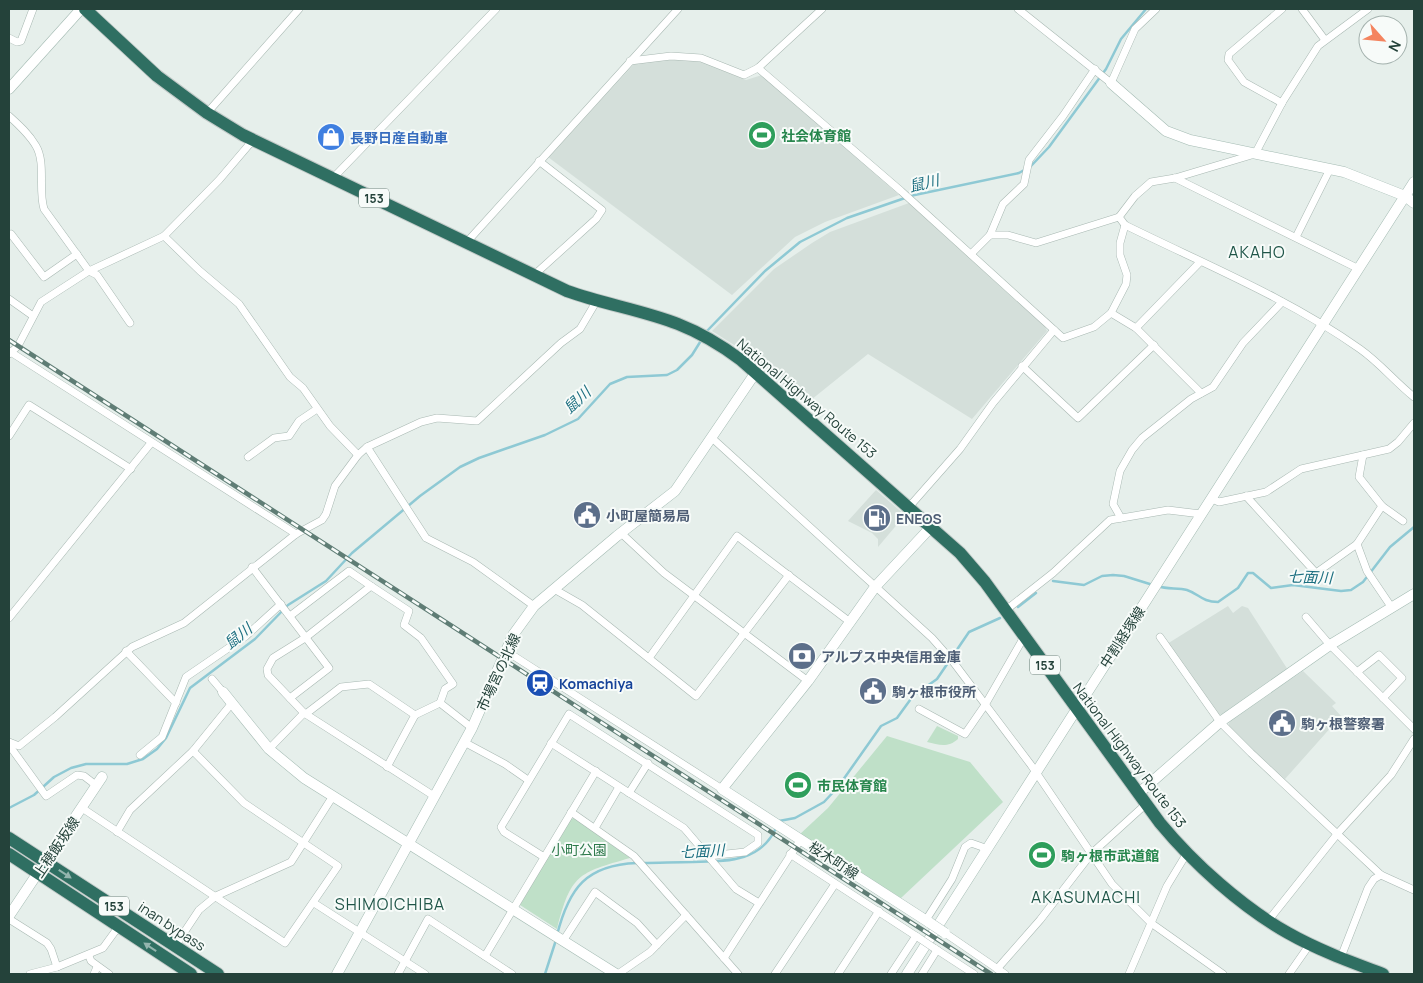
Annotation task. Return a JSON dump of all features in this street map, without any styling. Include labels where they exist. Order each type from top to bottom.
[{"type":"highway","name":"National Highway Route 153","points":[[85,9],[157,76],[207,113],[254,140],[533,276],[596,302],[641,313],[694,331],[711,340],[756,372],[960,553],[1006,610],[1146,804],[1187,854],[1268,921],[1310,944],[1384,974]]},
{"type":"highway","name":"inan bypass","points":[[9,838],[42,867],[119,926],[190,974]]},
{"type":"highway","name":"inan bypass","points":[[9,854],[42,867],[175,946],[218,974]]},
{"type":"street","points":[[9,38],[17,42],[21,41],[33,9]]},
{"type":"street","points":[[9,89],[81,9]]},
{"type":"street","points":[[207,113],[299,9]]},
{"type":"street","points":[[333,178],[496,9]]},
{"type":"street","points":[[466,243],[678,9]]},
{"type":"street","points":[[630,61],[670,56],[701,58],[744,75],[758,68],[822,9]]},
{"type":"street","points":[[1018,9],[1097,70],[1166,131],[1190,140],[1330,169],[1405,196],[1414,203]]},
{"type":"street","points":[[1108,80],[1134,29],[1156,9]]},
{"type":"street","points":[[1282,9],[1229,54],[1228,60],[1244,82],[1282,103]]},
{"type":"street","points":[[1302,9],[1325,40]]},
{"type":"street","points":[[990,235],[1008,235],[1036,243],[1119,217],[1146,184],[1174,178],[1255,154],[1282,103],[1318,46],[1368,9]]},
{"type":"street","points":[[758,68],[914,202],[1063,338],[1094,327],[1111,313],[1126,284],[1127,275],[1120,255],[1120,243],[1125,226]]},
{"type":"street","points":[[971,254],[990,235],[1003,204],[1024,184],[1028,162],[1097,70]]},
{"type":"street","points":[[9,116],[24,129],[37,147],[41,200],[44,209],[89,271],[97,275],[130,323]]},
{"type":"street","points":[[254,140],[219,180],[164,236],[89,271],[41,302],[18,346],[10,353],[296,534]]},
{"type":"street","points":[[533,276],[596,219],[602,210],[539,161]]},
{"type":"street","points":[[1296,237],[1330,169]]},
{"type":"street","points":[[1174,178],[1359,269]]},
{"type":"street","name":"中割経塚線","points":[[907,974],[1037,774],[1155,585],[1414,182]]},
{"type":"street","points":[[1119,217],[1125,226],[1282,302],[1322,324],[1374,359],[1414,397]]},
{"type":"street","points":[[11,234],[44,276],[76,254]]},
{"type":"street","points":[[164,236],[200,271],[239,304],[290,377],[303,388],[317,409],[358,454]]},
{"type":"street","points":[[1136,328],[1200,262]]},
{"type":"street","points":[[9,299],[33,316]]},
{"type":"street","points":[[9,743],[20,746],[132,647],[184,623],[252,567],[296,534],[322,520],[326,514],[335,486],[358,454],[367,447],[421,422],[437,418],[477,421],[561,343],[580,330],[596,302]]},
{"type":"street","points":[[1121,518],[1113,504],[1120,471],[1126,459],[1142,438],[1201,393],[1212,387],[1243,342],[1282,302]]},
{"type":"street","points":[[1111,313],[1136,328],[1201,393]]},
{"type":"street","points":[[909,507],[960,449],[1022,366],[1054,330]]},
{"type":"street","points":[[1022,366],[1078,418],[1154,345]]},
{"type":"street","name":"市場宮の北線","points":[[337,974],[472,728],[513,635],[534,606],[621,533],[675,491],[756,372]]},
{"type":"street","points":[[9,436],[29,405],[131,468]]},
{"type":"street","points":[[248,457],[274,438],[289,436],[299,421],[317,409]]},
{"type":"street","points":[[1212,499],[1220,502],[1266,492],[1301,469],[1389,449],[1398,442],[1414,423]]},
{"type":"street","points":[[1409,430],[1414,436]]},
{"type":"street","points":[[712,438],[932,638],[954,663],[1037,774],[1116,889],[1151,923],[1223,974]]},
{"type":"street","points":[[9,618],[151,443]]},
{"type":"street","points":[[367,447],[426,538],[473,562],[534,606]]},
{"type":"street","points":[[1363,455],[1359,477],[1382,506],[1403,521]]},
{"type":"street","points":[[1246,496],[1316,573],[1357,544],[1382,506]]},
{"type":"street","points":[[1006,610],[1053,573],[1103,524],[1121,518],[1168,510],[1201,514]]},
{"type":"street","points":[[506,651],[722,789],[808,682],[875,587],[931,527]]},
{"type":"street","points":[[621,533],[664,573],[808,682]]},
{"type":"street","points":[[649,658],[737,536],[850,622]]},
{"type":"street","points":[[1357,544],[1367,571],[1392,608]]},
{"type":"street","points":[[252,567],[329,668],[290,698]]},
{"type":"street","points":[[289,614],[349,571],[409,611],[404,625],[422,638],[453,684],[445,689],[440,703],[415,714],[387,767]]},
{"type":"street","points":[[554,589],[582,605],[696,696],[789,575]]},
{"type":"street","points":[[371,586],[305,638],[273,658],[267,670],[268,675],[306,713],[434,796]]},
{"type":"street","points":[[1139,793],[1220,722],[1330,645],[1414,594]]},
{"type":"street","points":[[140,755],[162,737],[186,677],[246,636],[281,604]]},
{"type":"street","points":[[1306,616],[1330,645],[1414,729]]},
{"type":"street","points":[[919,709],[965,734],[985,705],[1024,636]]},
{"type":"street","points":[[1160,637],[1220,722],[1381,874],[1414,890]]},
{"type":"street","points":[[126,652],[176,703]]},
{"type":"street","points":[[1357,672],[1379,655],[1402,678],[1383,698]]},
{"type":"street","points":[[212,679],[269,749],[304,778],[617,974],[657,945],[686,915]]},
{"type":"street","points":[[269,749],[306,713],[341,687],[369,684],[415,714]]},
{"type":"street","points":[[117,832],[130,810],[193,751],[232,703]]},
{"type":"street","points":[[440,703],[472,728]]},
{"type":"street","points":[[544,857],[504,832],[501,827],[569,714],[758,835],[758,843],[745,852],[708,857]]},
{"type":"street","points":[[1268,921],[1338,833],[1391,775],[1414,739]]},
{"type":"street","points":[[464,742],[505,764],[528,780]]},
{"type":"street","points":[[551,742],[684,828],[736,889],[759,903]]},
{"type":"street","points":[[9,743],[46,796],[58,786],[77,776],[84,776],[100,782]]},
{"type":"street","points":[[82,808],[285,943],[338,866],[244,803],[193,751]]},
{"type":"street","points":[[629,793],[648,763]]},
{"type":"street","points":[[485,956],[596,771]]},
{"type":"street","name":"上穂飯坂線","points":[[9,917],[100,782]]},
{"type":"street","points":[[595,828],[619,787]]},
{"type":"street","name":"桜木町線","points":[[722,789],[945,933]]},
{"type":"street","points":[[175,946],[199,910],[216,896],[291,862],[332,796]]},
{"type":"street","points":[[996,969],[1040,920],[1091,854],[1146,804]]},
{"type":"street","points":[[571,812],[636,858],[738,974]]},
{"type":"street","points":[[724,958],[801,839]]},
{"type":"street","points":[[928,922],[952,879],[965,846],[971,843],[988,849]]},
{"type":"street","points":[[790,854],[974,974]]},
{"type":"street","points":[[1129,974],[1167,886],[1187,854]]},
{"type":"street","points":[[1340,957],[1368,888],[1374,879],[1381,874]]},
{"type":"street","points":[[775,974],[835,884]]},
{"type":"street","points":[[559,938],[596,892],[637,923],[657,945]]},
{"type":"street","points":[[314,903],[425,974]]},
{"type":"street","points":[[838,974],[879,911]]},
{"type":"street","points":[[9,917],[47,943],[57,967]]},
{"type":"street","points":[[398,974],[428,919],[512,974]]},
{"type":"street","points":[[30,974],[88,956],[103,948],[119,926]]},
{"type":"street","points":[[945,933],[1004,974]]},
{"type":"street","points":[[891,974],[917,937]]},
{"type":"street","points":[[1289,974],[1310,944]]},
{"type":"street","points":[[922,974],[936,949]]},
{"type":"street","points":[[88,956],[97,967],[109,974]]},
{"type":"street","points":[[94,974],[97,967]]},
{"type":"shaded area","points":[[670,59],[701,61],[746,80],[762,75],[899,195],[825,222],[795,237],[732,295],[548,157],[636,62]]},
{"type":"shaded area","points":[[909,203],[1043,323],[1047,331],[972,419],[868,354],[806,404],[750,355],[712,331],[774,269],[812,243],[830,232]]},
{"type":"shaded area","name":"ENEOS","points":[[876,490],[905,515],[878,547],[878,539],[872,533],[848,521]]},
{"type":"shaded area","points":[[1228,606],[1233,613],[1242,606],[1248,608],[1288,670],[1223,714],[1218,715],[1167,644]]},
{"type":"shaded area","name":"駒ヶ根警察署","points":[[1303,671],[1336,703],[1332,706],[1341,716],[1285,779],[1228,727],[1230,720]]},
{"type":"green space","points":[[937,726],[958,736],[958,739],[947,745],[927,742]]},
{"type":"green space","points":[[887,736],[970,762],[1003,802],[901,898],[799,835],[828,808]]},
{"type":"green space","name":"小町公園","points":[[575,818],[630,858],[599,868],[579,879],[567,897],[557,929],[520,905],[570,819]]},
{"type":"waterway","name":"鼠川","points":[[910,196],[1019,173],[1031,166],[1049,147],[1106,69],[1121,39],[1146,9]]},
{"type":"waterway","name":"鼠川","points":[[706,332],[765,271],[800,242],[847,218],[905,198]]},
{"type":"waterway","name":"鼠川","points":[[9,808],[34,795],[54,777],[71,768],[86,764],[127,764],[143,759],[157,749],[166,738],[190,688],[255,639],[288,605],[326,581],[352,553],[420,496],[460,467],[479,458],[545,435],[578,419],[610,384],[627,377],[667,375],[677,370],[692,355],[702,339]]},
{"type":"waterway","name":"七面川","points":[[1158,586],[1187,590],[1204,599],[1218,602],[1238,588],[1248,573],[1253,573],[1271,588],[1293,585],[1341,591],[1351,590],[1363,582],[1390,547],[1414,527]]},
{"type":"waterway","name":"七面川","points":[[1053,581],[1084,585],[1102,576],[1113,575],[1124,576],[1153,585]]},
{"type":"waterway","name":"七面川","points":[[1018,607],[1036,593]]},
{"type":"waterway","name":"七面川","points":[[779,821],[795,818],[824,802],[838,787],[881,726],[897,718],[913,696],[937,679],[969,632],[1000,618]]},
{"type":"waterway","name":"七面川","points":[[643,863],[718,861],[741,858],[761,848],[776,828]]},
{"type":"waterway","name":"七面川","points":[[557,935],[567,904],[582,882],[592,874],[605,868],[637,863]]},
{"type":"waterway","name":"七面川","points":[[545,974],[556,940]]},
{"type":"railway","points":[[9,340],[991,974]]},
{"type":"place","name":"社会体育館","points":[[762,135]]},
{"type":"place","name":"長野日産自動車","points":[[331,137]]},
{"type":"place","name":"小町屋簡易局","points":[[587,515]]},
{"type":"place","name":"ENEOS","points":[[877,518]]},
{"type":"place","name":"アルプス中央信用金庫","points":[[802,656]]},
{"type":"place","name":"Komachiya","points":[[540,683]]},
{"type":"place","name":"駒ヶ根市役所","points":[[873,691]]},
{"type":"place","name":"駒ヶ根警察署","points":[[1282,723]]},
{"type":"place","name":"市民体育館","points":[[798,785]]},
{"type":"place","name":"駒ヶ根市武道館","points":[[1042,855]]},
{"type":"district","name":"AKAHO","points":[[1257,252]]},
{"type":"district","name":"AKASUMACHI","points":[[1086,897]]},
{"type":"district","name":"SHIMOICHIBA","points":[[390,904]]}]
